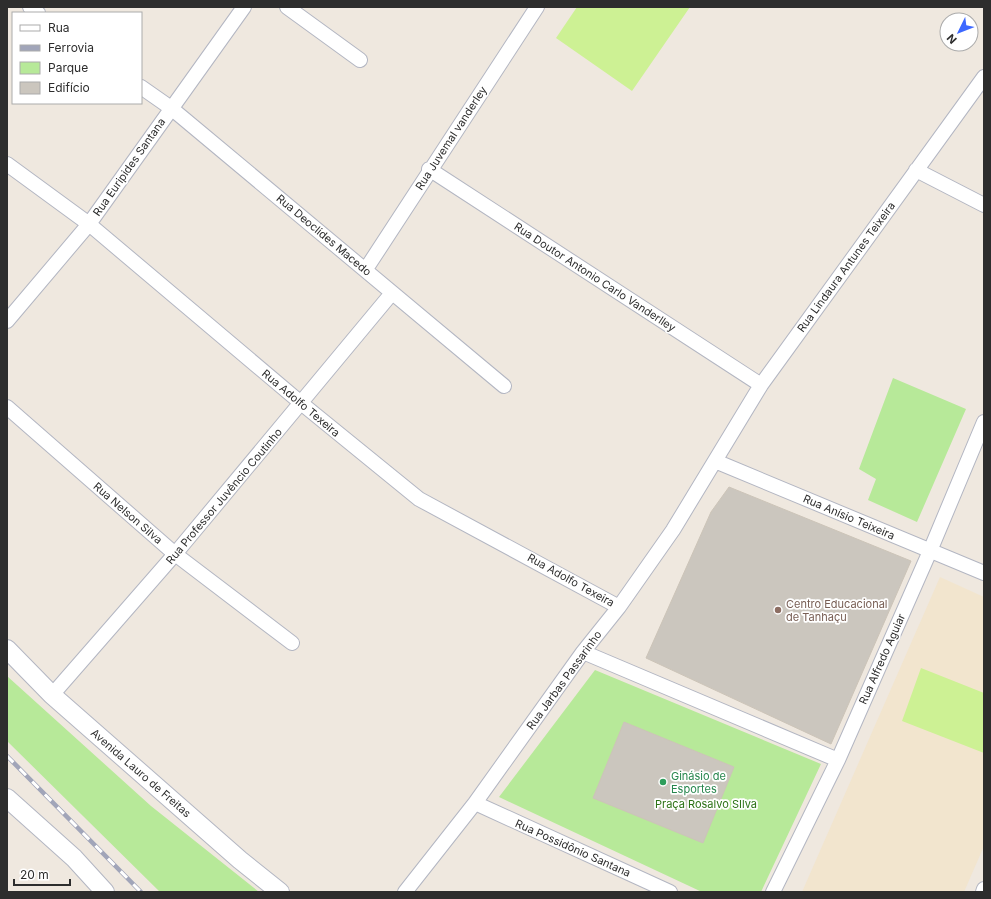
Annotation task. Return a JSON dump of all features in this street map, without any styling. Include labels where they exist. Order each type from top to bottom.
[{"type":"street","name":"Rua Euripides Santana","points":[[7,321],[89,224],[244,7]]},
{"type":"street","points":[[287,7],[360,60]]},
{"type":"street","name":"Rua Juvemal vanderley","points":[[366,269],[429,169],[537,7]]},
{"type":"street","name":"Rua Lindaura Antunes Teixeira","points":[[715,461],[761,385],[984,77]]},
{"type":"street","name":"Rua Deoclides Macedo","points":[[142,88],[171,108],[366,269],[392,293],[504,386]]},
{"type":"street","name":"Rua Adolfo Texeira","points":[[7,164],[89,224],[301,403],[419,499],[619,607]]},
{"type":"street","name":"Rua Doutor Antonio Carlo Vanderlley","points":[[429,169],[761,385]]},
{"type":"street","points":[[916,170],[984,205]]},
{"type":"street","name":"Rua Professor Juvêncio Coutinho","points":[[52,695],[175,554],[392,293]]},
{"type":"street","name":"Rua Nelson Silva","points":[[7,407],[175,554],[292,643]]},
{"type":"street","name":"Rua Alfredo Aguiar","points":[[773,892],[838,760],[930,551],[984,422]]},
{"type":"street","name":"Rua Anísio Teixeira","points":[[715,461],[984,573]]},
{"type":"street","name":"Rua Jarbas Passarinho","points":[[405,892],[475,803],[583,652],[619,607],[672,530],[715,461]]},
{"type":"street","name":"Avenida Lauro de Freitas","points":[[7,649],[52,695],[234,854],[280,892]]},
{"type":"street","points":[[583,652],[838,760]]},
{"type":"street","points":[[7,798],[74,858],[105,892]]},
{"type":"street","name":"Rua Possidônio Santana","points":[[475,803],[670,892]]},
{"type":"shaded area","points":[[940,577],[984,597],[984,846],[964,892],[802,892]]},
{"type":"green space","points":[[577,7],[690,7],[632,91],[556,38]]},
{"type":"green space","points":[[893,378],[966,409],[917,522],[868,500],[876,479],[859,469]]},
{"type":"green space","points":[[921,668],[984,693],[984,753],[902,721]]},
{"type":"green space","name":"Praça Rosalvo SIlva","points":[[595,670],[821,764],[761,892],[702,892],[499,797]]},
{"type":"green space","points":[[7,676],[151,806],[259,892],[160,892],[7,741]]},
{"type":"building","name":"Centro Educacional de Tanhaçu","points":[[729,487],[911,561],[831,744],[646,658],[711,512]]},
{"type":"building","name":"Ginásio de Esportes","points":[[624,722],[734,767],[703,843],[593,798]]},
{"type":"railway","points":[[7,756],[141,892]]},
{"type":"place","name":"Centro Educacional de Tanhaçu","points":[[778,610]]},
{"type":"place","name":"Ginásio de Esportes","points":[[663,782]]}]
